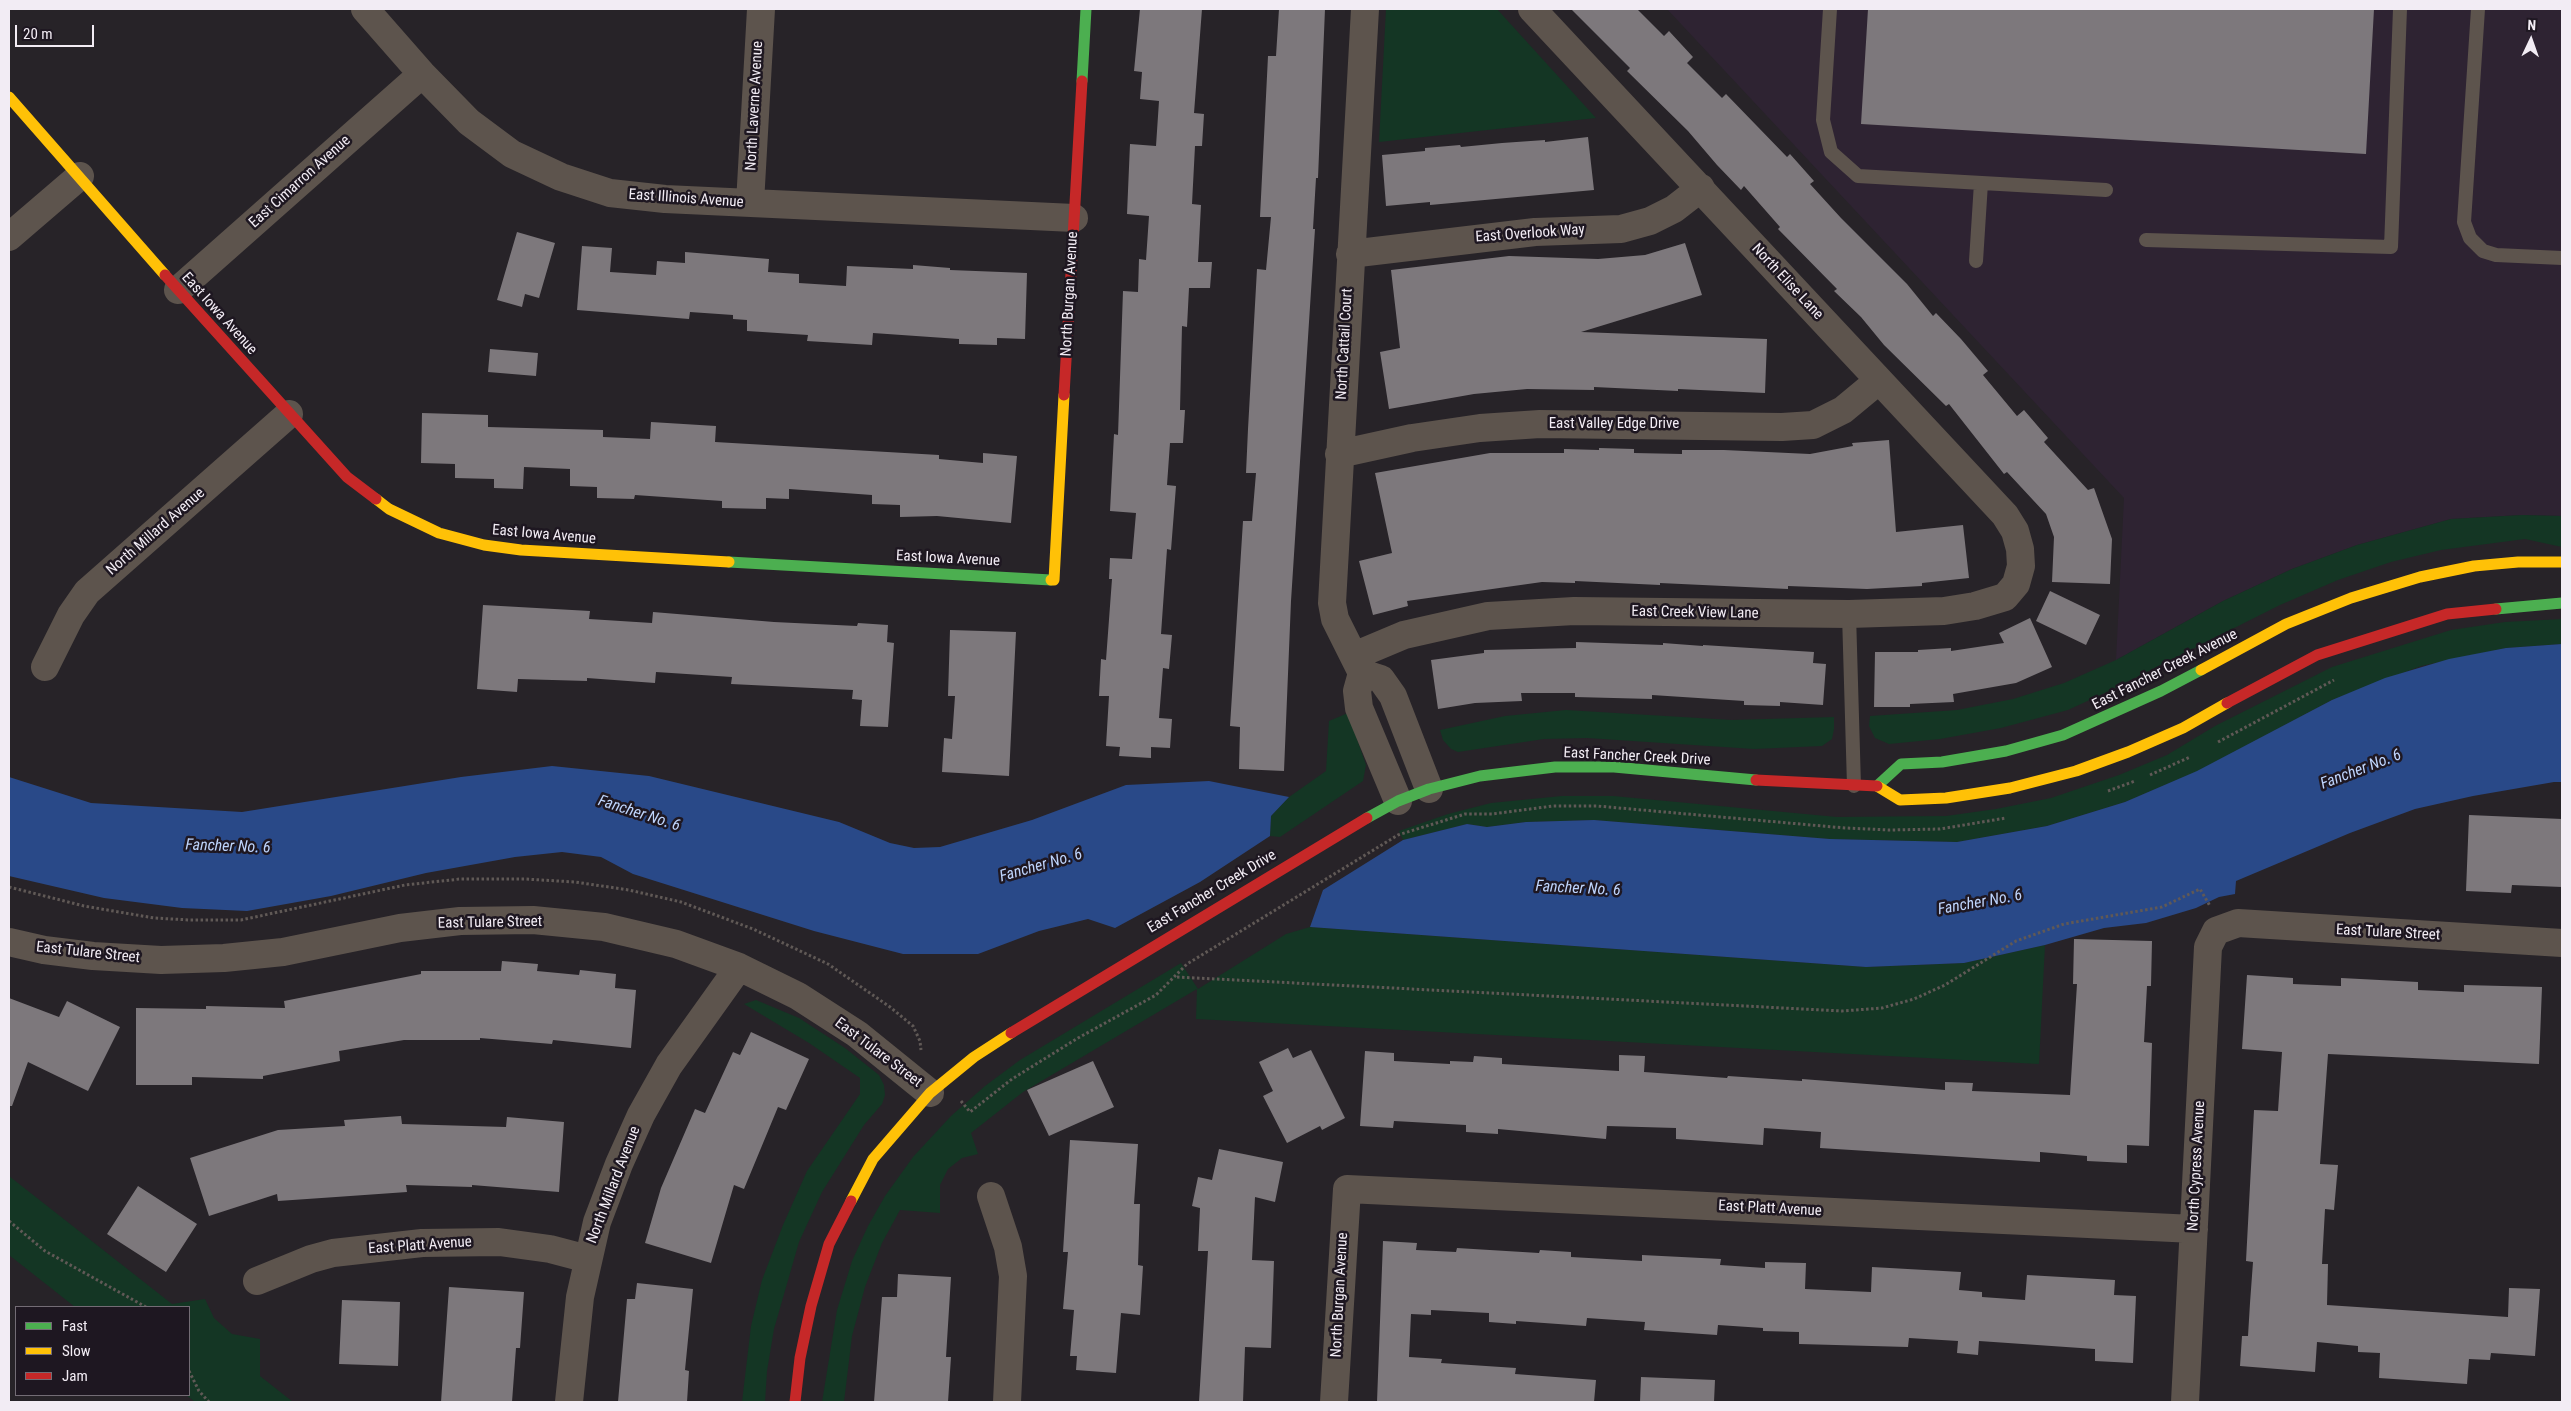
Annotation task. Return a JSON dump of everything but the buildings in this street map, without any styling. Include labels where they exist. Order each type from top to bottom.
[{"type":"street","name":"East Illinois Avenue","points":[[365,9],[422,74],[469,122],[512,154],[561,177],[610,193],[666,199],[1074,218]]},
{"type":"street","name":"North Laverne Avenue","points":[[750,203],[761,9]]},
{"type":"street","name":"North Burgan Avenue","points":[[1054,580],[1086,9]]},
{"type":"street","name":"North Cattail Court","points":[[1358,665],[1335,619],[1332,603],[1365,9]]},
{"type":"street","name":"North Elise Lane","points":[[1532,9],[2005,515],[2015,531],[2020,549],[2021,566]]},
{"type":"street","name":"East Cimarron Avenue","points":[[178,290],[422,74]]},
{"type":"street","name":"East Iowa Avenue","points":[[9,97],[178,290],[347,477],[389,509],[439,533],[484,545],[522,550],[1054,580]]},
{"type":"street","points":[[9,237],[80,176]]},
{"type":"street","name":"East Overlook Way","points":[[1350,254],[1535,232],[1621,229],[1650,221],[1674,209],[1701,188]]},
{"type":"street","name":"East Valley Edge Drive","points":[[1339,454],[1412,438],[1480,428],[1540,424],[1782,427],[1813,425],[1843,410],[1878,381]]},
{"type":"street","name":"North Millard Avenue","points":[[46,666],[71,615],[87,592],[289,414]]},
{"type":"street","name":"East Fancher Creek Avenue","points":[[1877,786],[1901,764],[1942,762],[2006,751],[2063,735],[2161,692],[2286,624],[2351,598],[2420,577],[2474,566],[2518,562],[2562,562]]},
{"type":"street","name":"East Creek View Lane","points":[[1358,665],[1404,635],[1488,616],[1574,611],[1913,614],[1974,606],[2005,597],[2016,584],[2021,566]]},
{"type":"street","points":[[1877,786],[1900,800],[1946,798],[2010,788],[2076,771],[2128,752],[2184,728],[2260,684],[2317,655],[2447,614],[2562,603]]},
{"type":"street","points":[[1398,801],[1359,708],[1357,691],[1358,665],[1381,679],[1393,696],[1429,789]]},
{"type":"street","name":"East Fancher Creek Drive","points":[[795,1402],[800,1358],[811,1306],[829,1244],[873,1159],[900,1125],[930,1093],[974,1057],[1026,1023],[1331,838],[1398,801],[1429,789],[1480,776],[1575,767],[1614,767],[1854,786],[1877,786]]},
{"type":"street","name":"East Tulare Street","points":[[9,942],[44,950],[93,956],[161,960],[224,958],[283,952],[400,928],[460,921],[533,920],[604,927],[676,944],[739,967],[798,996],[842,1025],[930,1093]]},
{"type":"street","name":"East Tulare Street","points":[[2214,920],[2562,943]]},
{"type":"street","name":"North Cypress Avenue","points":[[2185,1402],[2208,947],[2214,920]]},
{"type":"street","name":"North Millard Avenue","points":[[569,1402],[575,1333],[588,1259],[597,1222],[613,1180],[641,1115],[669,1065],[739,967]]},
{"type":"street","name":"North Burgan Avenue","points":[[1334,1402],[1347,1189]]},
{"type":"street","name":"East Platt Avenue","points":[[1347,1189],[2194,1229]]},
{"type":"street","points":[[991,1196],[1008,1247],[1013,1276],[1007,1402]]},
{"type":"street","name":"East Platt Avenue","points":[[257,1281],[311,1259],[333,1253],[422,1243],[499,1242],[550,1249],[588,1259]]},
{"type":"lane","points":[[1830,9],[1823,120],[1831,152],[1858,176],[2106,190]]},
{"type":"lane","points":[[2146,240],[2391,247],[2400,9]]},
{"type":"lane","points":[[2478,9],[2464,222],[2470,238],[2483,251],[2496,255],[2562,258]]},
{"type":"lane","points":[[1976,261],[1981,183]]},
{"type":"lane","points":[[1849,614],[1854,786]]},
{"type":"path","points":[[970,1112],[1012,1079],[1078,1038],[1156,995],[1187,964],[1398,835],[1465,814]]},
{"type":"path","points":[[1176,977],[1842,1012],[1882,1008],[1914,999],[1946,985],[2016,941],[2064,924],[2162,908],[2200,889],[2214,920]]},
{"type":"path","points":[[9,1221],[45,1251],[144,1306]]},
{"type":"path","points":[[190,1373],[199,1391],[209,1402]]},
{"type":"shaded area","points":[[1667,9],[2562,9],[2562,516],[2522,515],[2451,519],[2357,545],[2292,569],[2223,601],[2116,660],[2124,498]]},
{"type":"green space","points":[[1386,9],[1497,9],[1596,118],[1379,142]]},
{"type":"green space","points":[[2522,515],[2562,516],[2562,547],[2525,539],[2441,550],[2391,562],[2338,580],[2280,605],[2068,710],[2001,728],[1940,739],[1889,744],[1875,738],[1869,726],[1870,716],[1957,710],[2013,699],[2064,683],[2116,660],[2223,601],[2292,569],[2357,545],[2451,519]]},
{"type":"green space","points":[[2562,619],[2562,644],[2506,648],[2421,666],[2332,700],[2198,771],[2125,802],[2047,826],[1957,842],[1830,839],[1594,820],[1526,822],[1487,827],[1467,824],[1403,840],[1399,831],[1448,814],[1491,803],[1562,796],[1613,796],[1837,817],[1946,816],[1996,809],[2051,798],[2119,775],[2167,755],[2215,726],[2332,667],[2451,630],[2505,622]]},
{"type":"green space","points":[[1566,710],[1732,720],[1834,717],[1834,729],[1832,739],[1822,746],[1754,749],[1587,738],[1544,739],[1458,752],[1451,749],[1443,740],[1440,730],[1505,716]]},
{"type":"green space","points":[[1348,713],[1366,765],[1363,781],[1280,837],[1270,836],[1271,816],[1289,797],[1326,771],[1329,721]]},
{"type":"green space","points":[[1310,927],[1866,967],[1964,963],[2045,945],[2039,1064],[1196,1019],[1197,989],[1023,1092],[971,1133],[978,1154],[962,1158],[948,1169],[940,1185],[940,1213],[900,1210],[882,1243],[865,1287],[852,1336],[844,1402],[822,1402],[837,1310],[852,1261],[868,1226],[885,1196],[913,1157],[951,1116],[985,1086],[1020,1060],[1181,963],[1198,989],[1286,934]]},
{"type":"green space","points":[[756,1000],[799,1018],[845,1048],[879,1075],[884,1085],[885,1095],[882,1104],[864,1125],[822,1192],[799,1242],[774,1329],[767,1371],[765,1402],[742,1402],[751,1326],[762,1280],[783,1225],[807,1171],[860,1094],[860,1078],[809,1043],[744,1004]]},
{"type":"green space","points":[[9,1176],[172,1304],[205,1299],[214,1318],[232,1334],[260,1339],[260,1376],[293,1402],[195,1402],[187,1396],[190,1396],[190,1306],[74,1306],[9,1255]]},
{"type":"water","name":"Fancher No. 6","points":[[2562,644],[2562,782],[2473,796],[2415,809],[2350,833],[2236,881],[2235,894],[2219,897],[2196,908],[2146,923],[2104,928],[2045,945],[1964,963],[1866,967],[1310,927],[1323,890],[1403,840],[1467,824],[1487,827],[1526,822],[1594,820],[1830,839],[1957,842],[2047,826],[2125,802],[2197,771],[2332,700],[2385,678],[2449,659],[2506,648]]},
{"type":"water","name":"Fancher No. 6","points":[[552,766],[649,776],[839,822],[890,843],[914,848],[940,847],[1032,820],[1126,785],[1209,781],[1289,797],[1271,816],[1270,836],[1200,882],[1115,928],[1088,919],[1039,931],[978,954],[903,954],[814,931],[633,874],[601,857],[562,852],[515,857],[426,873],[331,896],[247,911],[182,908],[104,898],[9,876],[9,777],[91,803],[242,812],[461,777]]},
{"type":"traffic: fast","points":[[1082,81],[1086,9]]},
{"type":"traffic: fast","points":[[729,562],[1051,580]]},
{"type":"traffic: fast","points":[[2496,609],[2562,603]]},
{"type":"traffic: fast","points":[[1877,786],[1901,764],[1942,762],[2006,751],[2063,735],[2161,691],[2201,670]]},
{"type":"traffic: fast","points":[[1367,818],[1398,801],[1429,789],[1480,776],[1555,767],[1614,767],[1756,780]]},
{"type":"traffic: slow","points":[[9,97],[165,275]]},
{"type":"traffic: slow","points":[[1051,580],[1054,580],[1064,395]]},
{"type":"traffic: slow","points":[[376,499],[389,509],[439,533],[484,545],[521,550],[729,562]]},
{"type":"traffic: slow","points":[[2201,670],[2286,624],[2351,598],[2420,577],[2474,566],[2518,562],[2562,562]]},
{"type":"traffic: slow","points":[[1877,786],[1900,800],[1946,798],[2010,788],[2076,771],[2128,752],[2183,728],[2227,703]]},
{"type":"traffic: slow","points":[[851,1201],[873,1159],[930,1093],[974,1057],[1011,1033]]},
{"type":"traffic: jam","points":[[1064,395],[1082,81]]},
{"type":"traffic: jam","points":[[165,275],[347,477],[376,499]]},
{"type":"traffic: jam","points":[[2227,703],[2317,655],[2447,614],[2496,609]]},
{"type":"traffic: jam","points":[[1756,780],[1877,786]]},
{"type":"traffic: jam","points":[[1011,1033],[1367,818]]},
{"type":"traffic: jam","points":[[795,1402],[800,1358],[811,1306],[829,1244],[851,1201]]}]
